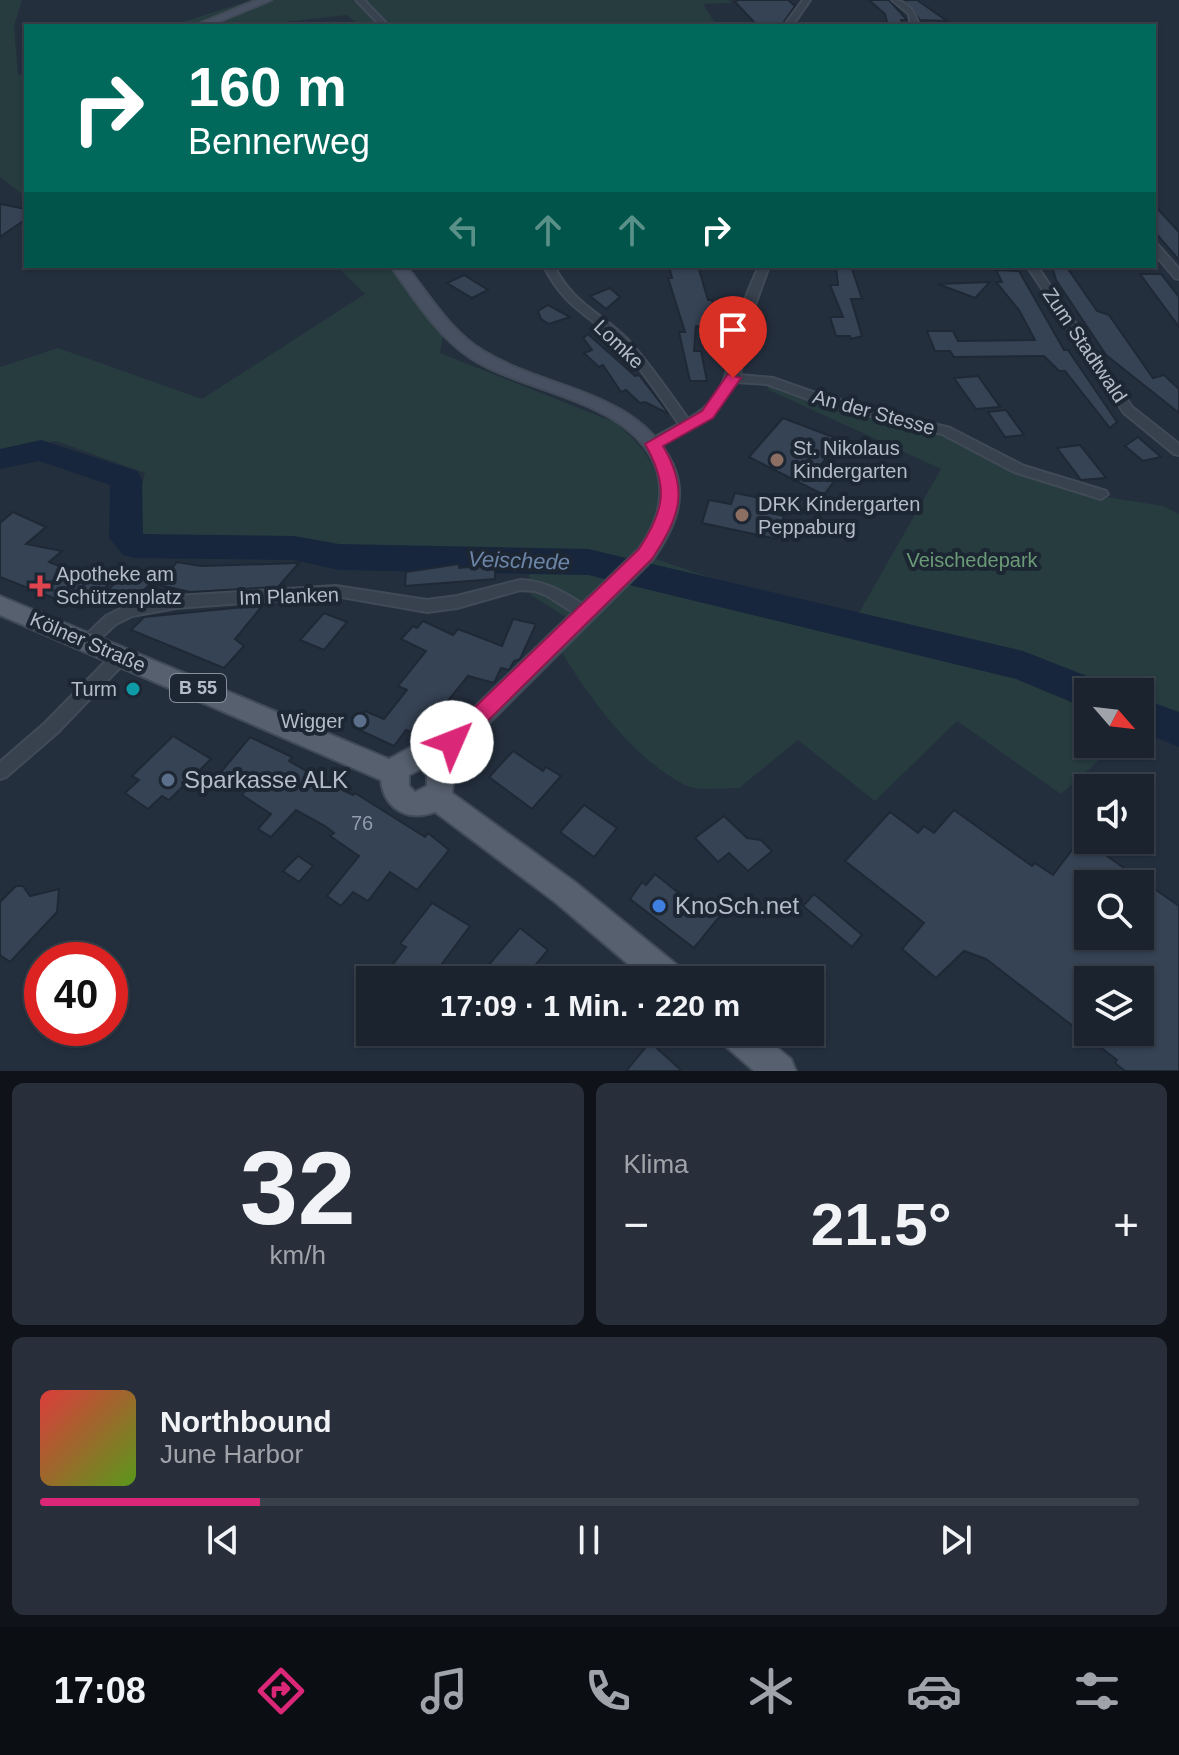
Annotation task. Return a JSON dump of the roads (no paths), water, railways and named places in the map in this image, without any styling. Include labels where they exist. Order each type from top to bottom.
[{"type":"main road","name":"Kölner Straße","points":[[0,605],[395,774]]},
{"type":"main road","points":[[413,760],[434,762],[444,777],[435,796],[419,803],[403,800],[393,789],[395,774],[413,760]]},
{"type":"main road","points":[[435,796],[565,892],[654,966]]},
{"type":"main road","points":[[750,1046],[779,1071]]},
{"type":"street","points":[[204,24],[266,0]]},
{"type":"street","points":[[360,0],[383,24]]},
{"type":"street","points":[[789,24],[807,0]]},
{"type":"street","points":[[895,0],[912,13],[915,24]]},
{"type":"street","points":[[1156,249],[1179,276]]},
{"type":"street","points":[[400,268],[448,331],[476,354],[536,383],[600,405],[636,427],[653,444],[665,463],[671,495],[666,522],[646,554],[434,762]]},
{"type":"street","name":"Lomke","points":[[550,268],[565,296],[620,339],[657,383],[686,426]]},
{"type":"street","points":[[653,444],[707,414],[733,378],[745,316],[763,268]]},
{"type":"street","name":"Zum Stadtwald","points":[[1033,268],[1128,410],[1179,451]]},
{"type":"street","name":"An der Stesse","points":[[733,378],[769,381],[820,399],[946,431],[1019,469],[1101,494]]},
{"type":"street","name":"Im Planken","points":[[87,642],[111,620],[129,611],[176,602],[336,591],[427,606],[457,602],[520,585],[536,586],[551,591],[587,614]]},
{"type":"street","points":[[0,772],[51,728],[121,656]]},
{"type":"waterway","name":"Veischede","points":[[0,459],[41,450],[126,479],[126,538],[135,546],[294,548],[339,557],[588,562],[1023,666],[1074,687]]},
{"type":"waterway","name":"Veischede","points":[[1154,720],[1179,730]]},
{"type":"place","name":"St. Nikolaus Kindergarten","points":[[777,460]]},
{"type":"place","name":"DRK Kindergarten Peppaburg","points":[[742,515]]},
{"type":"place","name":"Apotheke am Schützenplatz","points":[[40,586]]},
{"type":"place","name":"Turm","points":[[133,689]]},
{"type":"place","name":"Wigger","points":[[360,721]]},
{"type":"place","name":"Sparkasse ALK","points":[[168,780]]},
{"type":"place","name":"KnoSch.net","points":[[659,906]]},
{"type":"park label","name":"Veischedepark","points":[[972,560]]}]
